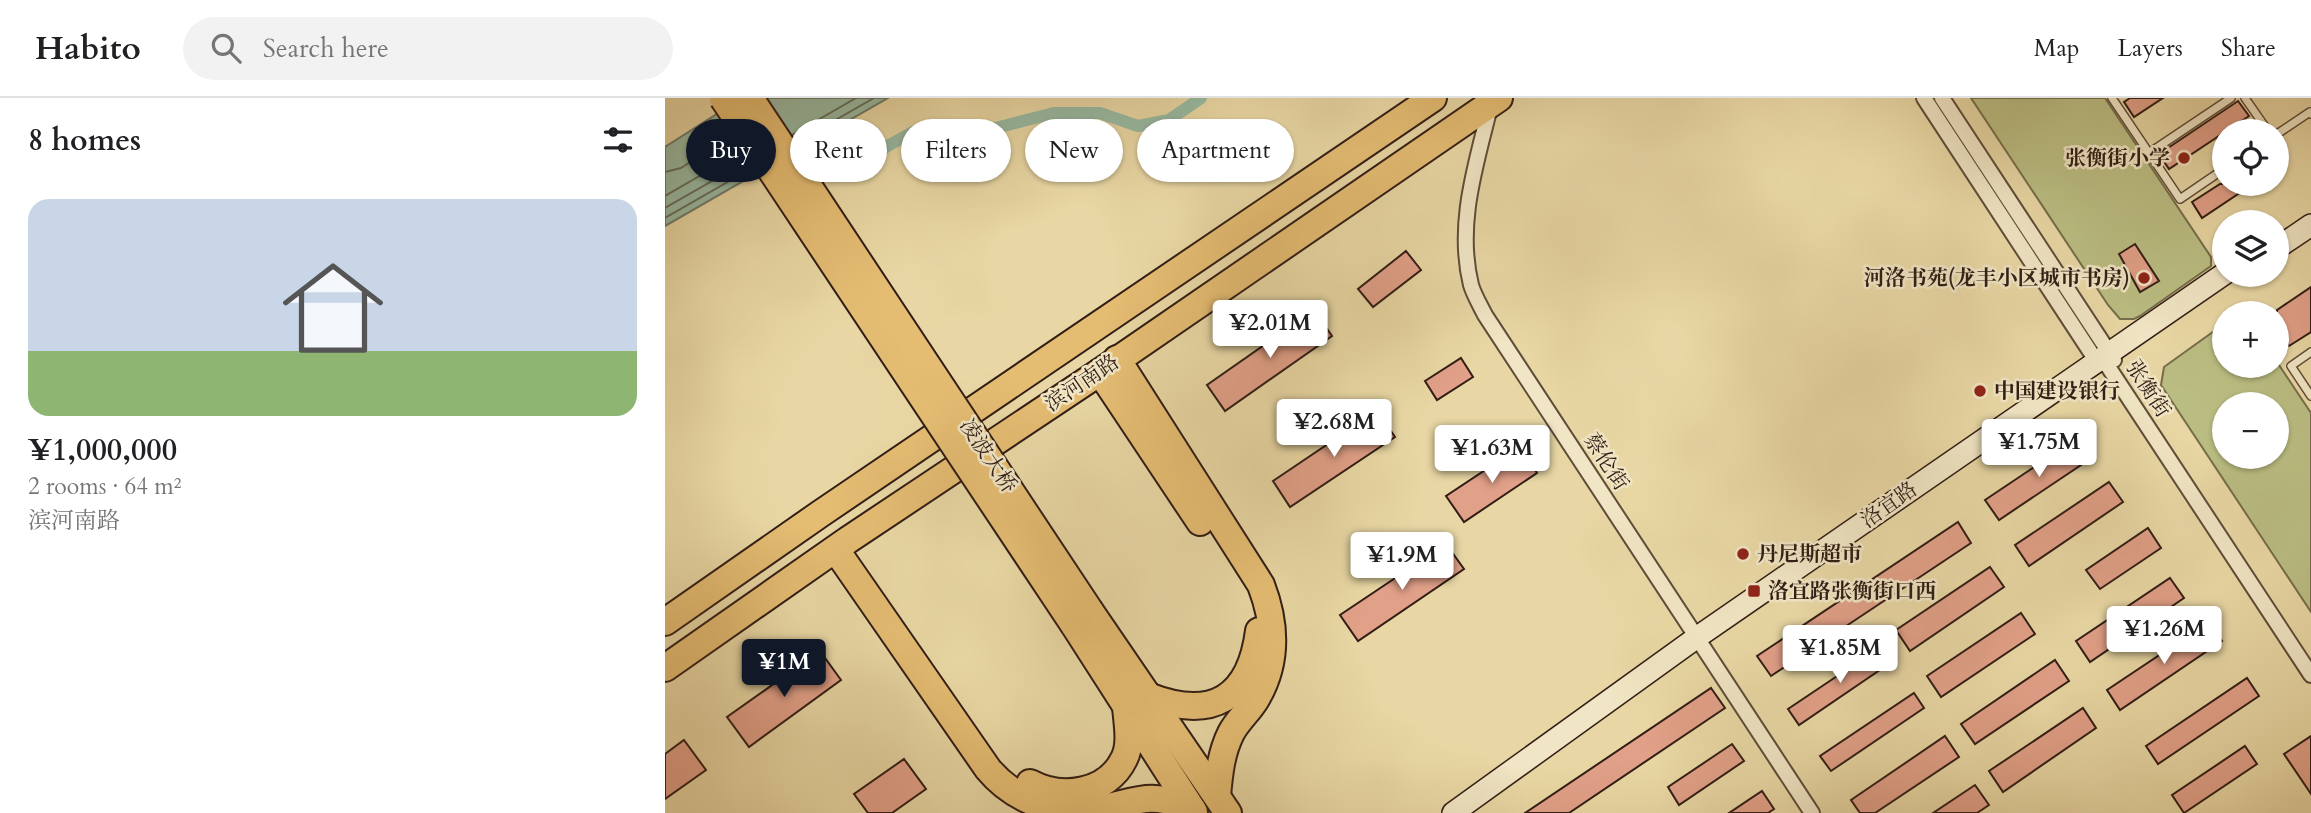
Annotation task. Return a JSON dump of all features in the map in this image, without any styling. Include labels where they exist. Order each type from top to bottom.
[{"type":"highway","name":"凌波大桥","points":[[723,98],[1082,618]]},
{"type":"highway","name":"凌波大桥","points":[[750,98],[1137,701],[1222,804]]},
{"type":"highway","name":"滨河南路","points":[[665,622],[1433,98]]},
{"type":"highway","name":"滨河南路","points":[[665,668],[1495,101]]},
{"type":"highway","points":[[842,545],[998,757],[1022,778],[1055,792],[1090,789],[1102,783],[1112,776],[1125,759],[1137,701],[1189,706],[1213,704],[1232,695],[1248,675],[1256,654],[1259,627],[1250,595],[1109,366]]},
{"type":"highway","points":[[1109,366],[1261,585],[1273,621],[1274,640],[1269,672],[1256,699],[1232,731],[1220,763],[1222,804]]},
{"type":"highway","points":[[842,545],[988,769],[1013,794],[1064,811],[1088,811],[1141,798],[1174,801],[1194,811]]},
{"type":"highway","name":"凌波大桥","points":[[1137,701],[1194,811]]},
{"type":"street","name":"张衡街","points":[[1924,98],[2311,659]]},
{"type":"street","name":"张衡街","points":[[1942,98],[2107,360],[2311,674]]},
{"type":"street","name":"蔡伦街","points":[[1495,101],[1467,210],[1465,250],[1472,288],[1485,315],[1812,813]]},
{"type":"street","points":[[2289,230],[2311,214]]},
{"type":"street","points":[[2289,240],[2311,225]]},
{"type":"street","name":"洛宜路","points":[[2107,360],[2212,283]]},
{"type":"street","name":"洛宜路","points":[[1453,813],[2107,360],[2220,287]]},
{"type":"street","name":"洛宜路","points":[[1468,813],[1698,642]]},
{"type":"lane","points":[[2112,98],[2180,199],[2212,177]]},
{"type":"lane","points":[[2149,153],[2231,98]]},
{"type":"lane","points":[[2245,98],[2260,119]]},
{"type":"lane","points":[[2289,126],[2310,112],[2311,114]]},
{"type":"lane","points":[[2311,352],[2291,366],[2311,396]]},
{"type":"green space","points":[[1971,98],[2105,98],[2211,257],[2211,266],[2140,316],[2120,319],[2108,305]]},
{"type":"green space","points":[[2212,333],[2212,378],[2288,378],[2311,413],[2311,612],[2217,469],[2289,469],[2289,392],[2212,392],[2212,462],[2161,385],[2164,367]]},
{"type":"water","points":[[742,98],[888,98],[851,119],[790,119],[790,154],[776,162],[776,119],[709,119]]},
{"type":"water","points":[[686,134],[686,182],[742,182],[665,226],[665,147]]},
{"type":"building","points":[[2130,98],[2163,98],[2134,117],[2124,102]]},
{"type":"building","points":[[2238,101],[2249,116],[2244,119],[2212,119],[2212,141],[2169,169],[2159,154]]},
{"type":"building","points":[[2212,189],[2212,196],[2235,196],[2202,218],[2192,202]]},
{"type":"building","points":[[2135,244],[2159,281],[2140,292],[2119,254]]},
{"type":"building","points":[[1406,251],[1421,270],[1373,307],[1358,289]]},
{"type":"building","points":[[2311,287],[2311,332],[2289,346],[2289,302]]},
{"type":"building","points":[[1314,310],[1332,336],[1225,411],[1207,385]]},
{"type":"building","points":[[1461,358],[1473,377],[1437,400],[1425,381]]},
{"type":"building","points":[[1377,411],[1395,437],[1290,507],[1273,481]]},
{"type":"building","points":[[2079,437],[2093,457],[1999,520],[1985,500]]},
{"type":"building","points":[[1520,447],[1537,473],[1464,522],[1446,496]]},
{"type":"building","points":[[2109,482],[2123,502],[2029,566],[2015,545]]},
{"type":"building","points":[[1958,522],[1971,543],[1771,676],[1757,656]]},
{"type":"building","points":[[2148,528],[2161,548],[2100,589],[2086,570]]},
{"type":"building","points":[[1446,544],[1464,569],[1358,641],[1340,615]]},
{"type":"building","points":[[1990,567],[2004,587],[1910,651],[1896,630]]},
{"type":"building","points":[[2170,578],[2184,598],[2090,662],[2076,641]]},
{"type":"building","points":[[2021,613],[2035,634],[1941,697],[1927,676]]},
{"type":"building","points":[[2209,622],[2222,641],[2120,710],[2107,690]]},
{"type":"building","points":[[1882,646],[1893,661],[1799,725],[1788,709]]},
{"type":"building","points":[[820,651],[841,680],[749,747],[727,717]]},
{"type":"building","points":[[2055,660],[2069,681],[1975,744],[1961,724]]},
{"type":"building","points":[[2247,678],[2259,696],[2158,764],[2146,746]]},
{"type":"building","points":[[1711,688],[1725,708],[1569,813],[1525,813]]},
{"type":"building","points":[[1914,693],[1924,708],[1831,771],[1820,756]]},
{"type":"building","points":[[2083,708],[2096,728],[2003,792],[1989,771]]},
{"type":"building","points":[[1945,736],[1959,757],[1875,813],[1860,813],[1851,800]]},
{"type":"building","points":[[2311,736],[2311,794],[2284,754]]},
{"type":"building","points":[[684,740],[706,770],[665,799],[665,754]]},
{"type":"building","points":[[1732,744],[1744,761],[1679,805],[1668,787]]},
{"type":"building","points":[[2245,746],[2257,764],[2184,813],[2172,795]]},
{"type":"building","points":[[904,759],[926,789],[892,813],[868,813],[854,794]]},
{"type":"building","points":[[1975,785],[1989,805],[1977,813],[1933,813]]},
{"type":"building","points":[[1762,791],[1774,809],[1768,813],[1729,813]]},
{"type":"waterway","points":[[1011,124],[1054,113],[1100,113],[1138,126],[1169,120],[1201,98]]},
{"type":"waterway","points":[[887,146],[901,139]]},
{"type":"place","name":"张衡街小学","points":[[2184,158]]},
{"type":"place","name":"河洛书苑(龙丰小区城市书房)","points":[[2144,278]]},
{"type":"place","name":"中国建设银行","points":[[1980,391]]},
{"type":"place","name":"丹尼斯超市","points":[[1743,554]]},
{"type":"place","name":"洛宜路张衡街口西","points":[[1754,591]]}]
